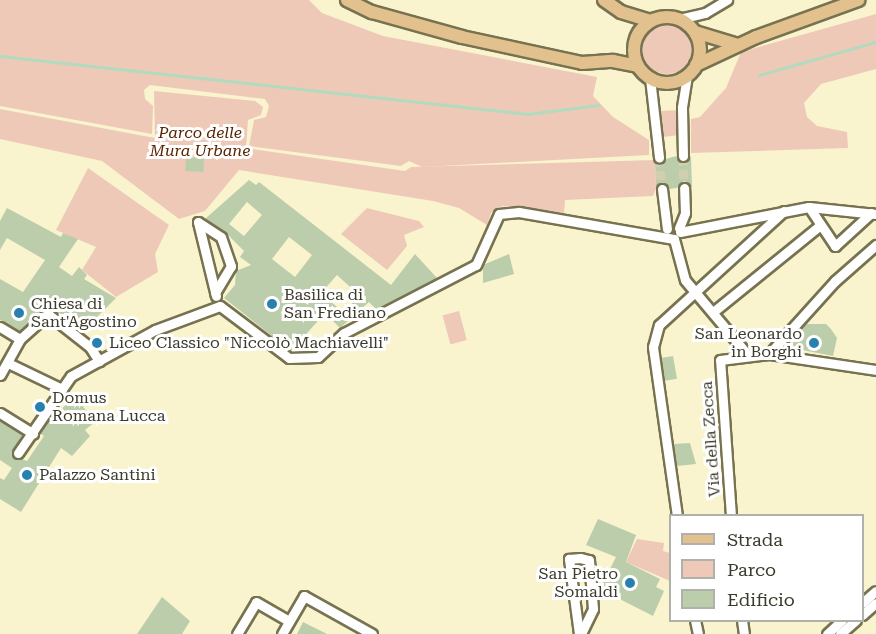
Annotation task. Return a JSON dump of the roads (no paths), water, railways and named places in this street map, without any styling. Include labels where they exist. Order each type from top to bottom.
[{"type":"main road","points":[[347,0],[372,12],[462,37],[582,63],[613,61],[638,66],[650,78],[669,83],[687,76],[696,65],[700,50],[694,32]]},
{"type":"main road","points":[[604,0],[621,12],[651,21],[679,19],[694,32],[738,45]]},
{"type":"main road","points":[[696,65],[738,45],[858,0]]},
{"type":"main road","points":[[638,66],[634,42],[651,21]]},
{"type":"street","points":[[679,19],[705,13],[727,0]]},
{"type":"street","points":[[683,156],[682,138],[687,76]]},
{"type":"street","points":[[650,78],[659,157]]},
{"type":"street","points":[[673,232],[685,213],[684,188]]},
{"type":"street","points":[[662,189],[685,280],[747,354],[770,354],[876,370]]},
{"type":"street","points":[[809,207],[818,227],[835,246],[873,214]]},
{"type":"street","points":[[215,293],[231,266],[221,237],[198,222],[215,293],[220,306],[289,358],[318,357],[344,333],[476,265],[499,214],[519,212],[673,232],[809,207],[873,214]]},
{"type":"street","points":[[677,514],[653,347],[659,325],[789,210]]},
{"type":"street","points":[[713,312],[818,227]]},
{"type":"street","points":[[770,354],[835,281],[876,245]]},
{"type":"street","points":[[18,453],[71,376],[155,330],[220,306]]},
{"type":"street","points":[[0,375],[20,339],[48,314],[90,347],[99,361]]},
{"type":"street","points":[[0,327],[20,339]]},
{"type":"street","name":"Via della Zecca","points":[[731,514],[720,360],[747,354]]},
{"type":"street","points":[[8,363],[62,389]]},
{"type":"street","points":[[0,413],[33,434]]},
{"type":"street","points":[[580,558],[589,560],[593,609],[580,634],[569,559],[580,558]]},
{"type":"street","points":[[864,601],[876,591]]},
{"type":"street","points":[[282,634],[304,596],[372,634]]},
{"type":"street","points":[[237,634],[256,602],[289,621]]},
{"type":"street","points":[[864,613],[876,603]]},
{"type":"street","points":[[827,634],[841,622]]},
{"type":"street","points":[[840,634],[855,622]]},
{"type":"waterway","points":[[759,75],[876,42]]},
{"type":"waterway","points":[[0,56],[528,114],[598,105]]},
{"type":"tunnel","points":[[683,156],[684,188]]},
{"type":"tunnel","points":[[659,157],[662,189]]},
{"type":"place","name":"Basilica di San Frediano","points":[[272,304]]},
{"type":"place","name":"Chiesa di Sant'Agostino","points":[[19,313]]},
{"type":"place","name":"Liceo Classico \"Niccolò Machiavelli\"","points":[[97,343]]},
{"type":"place","name":"San Leonardo in Borghi","points":[[814,343]]},
{"type":"place","name":"Domus Romana Lucca","points":[[40,407]]},
{"type":"place","name":"Palazzo Santini","points":[[27,475]]},
{"type":"place","name":"San Pietro Somaldi","points":[[630,583]]},
{"type":"park label","name":"Parco delle Mura Urbane","points":[[200,142]]}]
